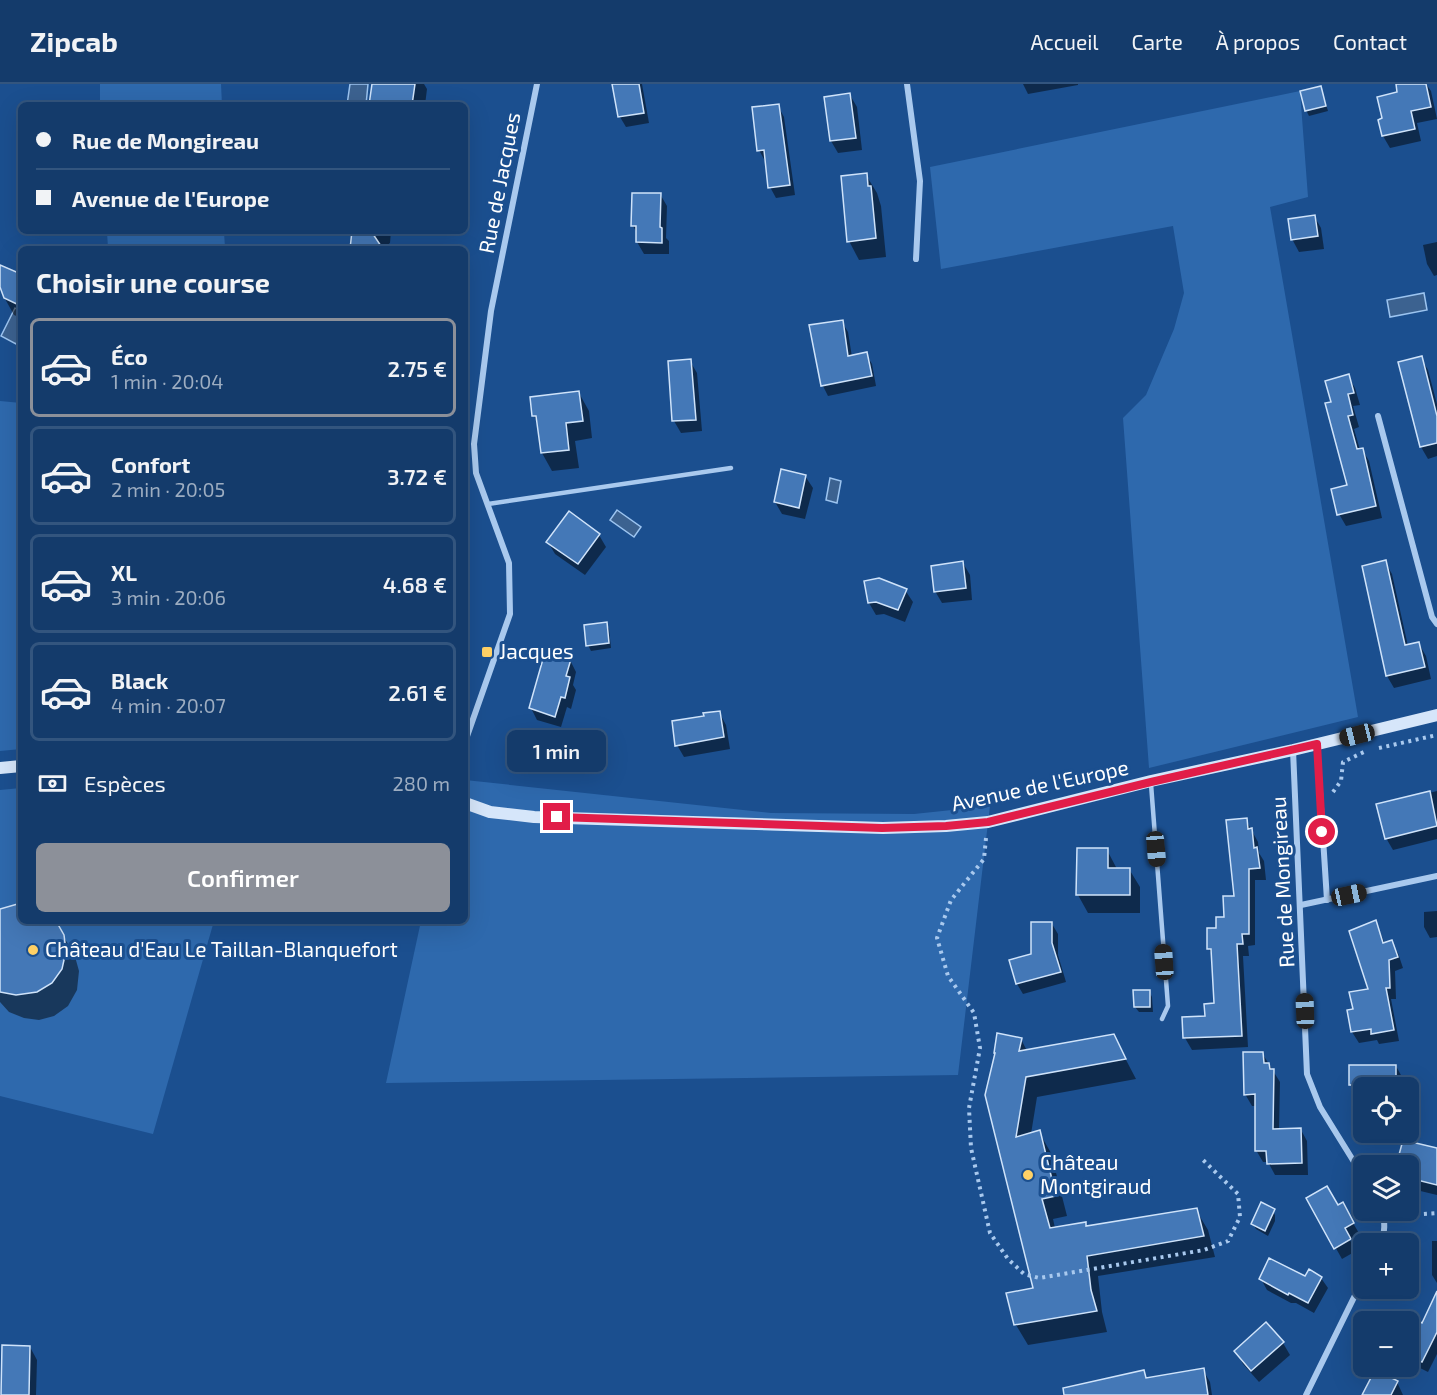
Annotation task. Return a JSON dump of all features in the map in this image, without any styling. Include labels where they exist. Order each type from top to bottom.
[{"type":"street","name":"Rue de Jacques","points":[[468,733],[510,614],[509,563],[476,473],[474,444],[491,311],[537,84]]},
{"type":"street","points":[[907,84],[920,181],[916,259]]},
{"type":"street","points":[[1378,416],[1432,617],[1437,624]]},
{"type":"street","name":"Avenue de l'Europe","points":[[468,804],[490,812],[545,817],[882,828],[946,826],[988,822],[1437,715]]},
{"type":"street","name":"Rue de Mongireau","points":[[1317,744],[1327,900]]},
{"type":"street","name":"Rue de Mongireau","points":[[1293,750],[1307,1074],[1320,1107],[1353,1160]]},
{"type":"street","points":[[0,768],[18,766]]},
{"type":"street","points":[[1301,905],[1437,876]]},
{"type":"street","points":[[1306,1395],[1353,1299]]},
{"type":"lane","points":[[488,504],[731,468]]},
{"type":"lane","points":[[1151,782],[1168,1006],[1162,1019]]},
{"type":"path","points":[[1321,810],[1341,781],[1343,762],[1363,751],[1437,735]]},
{"type":"path","points":[[988,822],[984,859],[951,900],[937,938],[948,976],[974,1013],[980,1048],[969,1108],[971,1148],[990,1233],[1008,1258],[1024,1274],[1039,1278],[1204,1250],[1228,1241],[1240,1217],[1238,1194],[1202,1159]]},
{"type":"path","points":[[1419,1213],[1437,1213]]},
{"type":"shaded area","points":[[100,84],[221,84],[222,102],[100,102]]},
{"type":"shaded area","points":[[350,84],[368,84],[366,102],[347,102]]},
{"type":"shaded area","points":[[1300,91],[1308,197],[1270,207],[1358,717],[1149,768],[1123,418],[1146,395],[1174,329],[1184,293],[1173,226],[941,269],[930,167]]},
{"type":"shaded area","points":[[107,234],[224,234],[225,246],[108,246]]},
{"type":"shaded area","points":[[1424,293],[1427,310],[1390,317],[1387,300]]},
{"type":"shaded area","points":[[15,308],[18,310],[16,344],[1,336]]},
{"type":"shaded area","points":[[0,401],[18,403],[18,749],[0,751]]},
{"type":"shaded area","points":[[830,478],[841,481],[837,503],[826,500]]},
{"type":"shaded area","points":[[617,510],[641,527],[634,537],[610,520]]},
{"type":"shaded area","points":[[468,780],[771,813],[914,814],[990,806],[958,1075],[386,1083],[420,924],[468,924]]},
{"type":"shaded area","points":[[18,788],[18,924],[213,924],[153,1134],[0,1096],[0,790]]},
{"type":"building","points":[[372,84],[415,84],[412,102],[369,102]]},
{"type":"building","points":[[612,84],[639,84],[644,113],[618,117]]},
{"type":"building","points":[[1396,84],[1426,84],[1431,107],[1411,111],[1415,129],[1382,136],[1378,120],[1382,118],[1377,97],[1397,92]]},
{"type":"building","points":[[1321,86],[1326,106],[1305,111],[1300,91]]},
{"type":"building","points":[[850,93],[856,138],[830,141],[824,97]]},
{"type":"building","points":[[779,104],[790,185],[768,188],[764,150],[757,151],[752,107]]},
{"type":"building","points":[[867,173],[868,186],[871,186],[876,238],[847,242],[841,176]]},
{"type":"building","points":[[632,193],[661,193],[662,243],[636,242],[636,226],[631,226]]},
{"type":"building","points":[[1315,215],[1318,236],[1291,240],[1288,219]]},
{"type":"building","points":[[352,234],[373,234],[381,246],[350,246]]},
{"type":"building","points":[[0,265],[18,273],[18,305],[4,298],[0,287]]},
{"type":"building","points":[[843,320],[848,356],[867,352],[872,376],[821,386],[809,325]]},
{"type":"building","points":[[1422,356],[1437,416],[1437,443],[1420,447],[1398,362]]},
{"type":"building","points":[[691,359],[696,420],[672,421],[668,361]]},
{"type":"building","points":[[1349,374],[1354,393],[1348,394],[1353,415],[1348,416],[1357,449],[1363,448],[1376,506],[1337,515],[1331,489],[1347,485],[1325,403],[1331,402],[1325,381]]},
{"type":"building","points":[[579,391],[583,421],[566,423],[569,450],[541,453],[536,416],[532,416],[530,397]]},
{"type":"building","points":[[781,469],[806,475],[799,508],[774,502]]},
{"type":"building","points":[[569,511],[600,534],[578,564],[546,542]]},
{"type":"building","points":[[1386,560],[1405,645],[1419,642],[1425,667],[1386,676],[1362,566]]},
{"type":"building","points":[[963,561],[966,588],[934,592],[931,566]]},
{"type":"building","points":[[879,578],[907,589],[898,610],[876,602],[868,603],[864,581]]},
{"type":"building","points":[[607,622],[609,643],[586,646],[584,625]]},
{"type":"building","points":[[545,652],[571,659],[566,676],[570,677],[565,698],[561,697],[555,717],[529,708]]},
{"type":"building","points":[[720,711],[724,737],[675,746],[672,721]]},
{"type":"building","points":[[1430,791],[1437,826],[1385,839],[1376,804]]},
{"type":"building","points":[[1247,818],[1248,829],[1252,828],[1254,848],[1257,847],[1260,868],[1249,869],[1249,934],[1242,934],[1243,944],[1237,944],[1242,1036],[1183,1038],[1182,1017],[1205,1016],[1204,1004],[1214,1003],[1211,949],[1207,949],[1207,928],[1216,928],[1216,917],[1224,917],[1223,896],[1234,896],[1226,820]]},
{"type":"building","points":[[1077,848],[1108,848],[1108,868],[1130,868],[1130,895],[1076,895]]},
{"type":"building","name":"Château d'Eau Le Taillan-Blanquefort","points":[[18,904],[18,924],[58,924],[64,935],[66,951],[62,969],[52,983],[37,992],[16,995],[0,992],[0,909]]},
{"type":"building","points":[[1376,920],[1383,943],[1392,940],[1398,957],[1389,960],[1390,988],[1386,988],[1394,1030],[1371,1034],[1371,1029],[1351,1032],[1347,1010],[1353,1009],[1349,992],[1368,989],[1349,931]]},
{"type":"building","points":[[1031,922],[1052,922],[1052,943],[1061,972],[1016,984],[1009,960],[1031,954]]},
{"type":"building","points":[[1133,990],[1150,990],[1150,1007],[1134,1007]]},
{"type":"building","points":[[997,1033],[1022,1038],[1019,1051],[1114,1034],[1126,1059],[1026,1077],[1016,1137],[1040,1130],[1056,1196],[1042,1199],[1050,1228],[1086,1222],[1086,1226],[1197,1208],[1204,1236],[1087,1256],[1091,1290],[1097,1311],[1014,1325],[1006,1293],[1033,1288],[985,1095],[995,1053]]},
{"type":"building","points":[[1243,1052],[1263,1052],[1264,1063],[1269,1063],[1270,1069],[1274,1069],[1273,1129],[1301,1128],[1302,1163],[1267,1164],[1266,1151],[1255,1151],[1255,1094],[1244,1095]]},
{"type":"building","points":[[1349,1065],[1396,1065],[1396,1077],[1353,1077],[1353,1085],[1349,1085]]},
{"type":"building","points":[[1402,1143],[1416,1143],[1437,1148],[1437,1185],[1419,1180],[1419,1155],[1399,1155]]},
{"type":"building","points":[[1327,1186],[1338,1205],[1343,1202],[1354,1223],[1345,1228],[1351,1239],[1334,1249],[1306,1198]]},
{"type":"building","points":[[1261,1202],[1275,1209],[1265,1231],[1251,1224]]},
{"type":"building","points":[[1269,1258],[1305,1276],[1309,1269],[1322,1277],[1308,1303],[1259,1279]]},
{"type":"building","points":[[1437,1291],[1437,1332],[1422,1362],[1419,1361],[1419,1321],[1422,1323]]},
{"type":"building","points":[[1266,1322],[1284,1342],[1251,1371],[1234,1351]]},
{"type":"building","points":[[2,1345],[30,1346],[29,1395],[1,1395]]},
{"type":"building","points":[[1204,1368],[1208,1395],[1064,1395],[1063,1388],[1144,1370],[1146,1378]]},
{"type":"building","points":[[1371,1377],[1390,1377],[1398,1381],[1391,1395],[1362,1395]]},
{"type":"place","name":"Jacques","points":[[487,652]]},
{"type":"place","name":"Château d'Eau Le Taillan-Blanquefort","points":[[33,950]]},
{"type":"place","name":"Château Montgiraud","points":[[1028,1175]]},
{"type":"route","points":[[557,817],[882,828],[988,822],[1317,744],[1322,832]]}]
